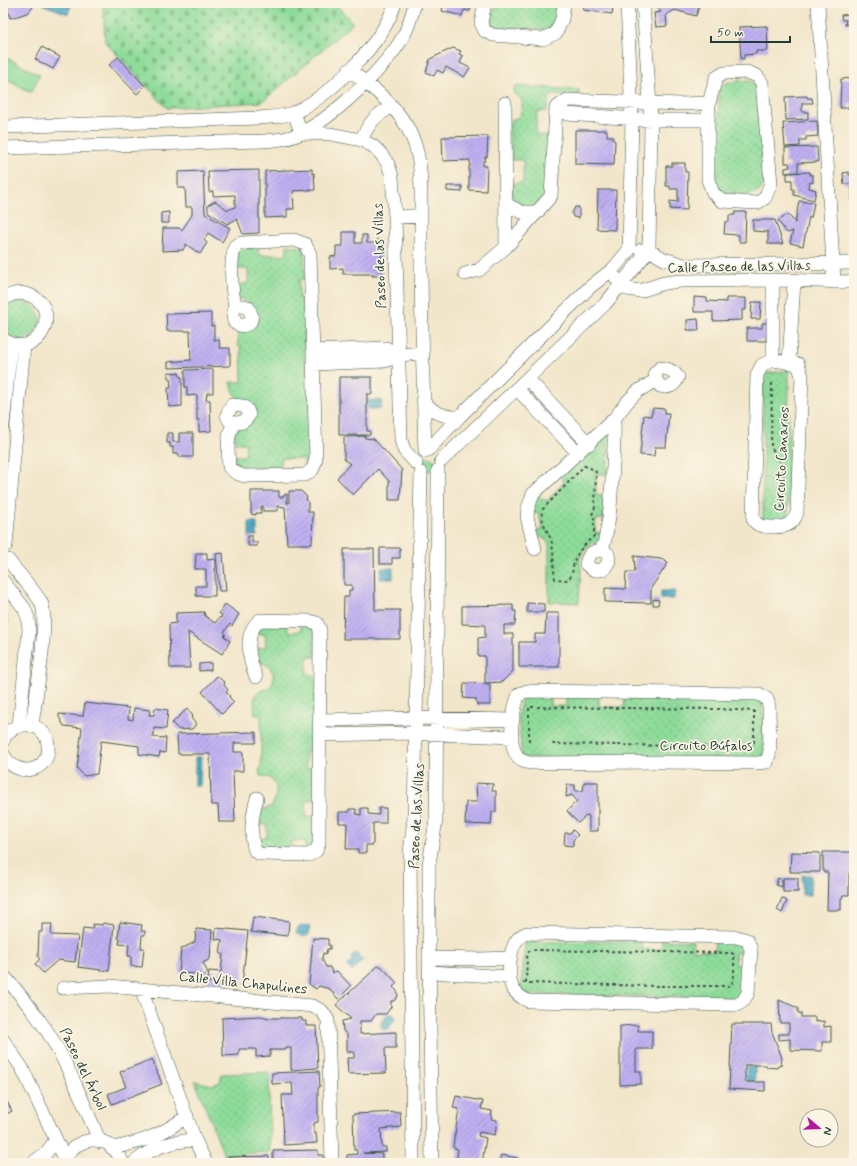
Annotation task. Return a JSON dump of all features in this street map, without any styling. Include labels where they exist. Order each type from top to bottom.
[{"type":"street","points":[[3,127],[259,118],[278,116],[294,112],[317,98],[365,54],[387,22],[395,3]]},
{"type":"street","points":[[3,148],[263,141],[283,139],[301,133],[336,110],[365,82],[396,47],[411,18],[415,3]]},
{"type":"street","points":[[485,3],[481,23],[486,31],[493,35],[543,39],[556,33],[562,19],[564,3]]},
{"type":"street","points":[[627,3],[632,102],[629,250],[613,269],[590,287],[427,451],[419,455],[418,468],[430,475],[605,304],[649,250],[650,103],[643,3]]},
{"type":"street","points":[[818,3],[834,282]]},
{"type":"street","points":[[348,70],[383,96],[402,119],[412,137],[418,156],[421,216],[422,353],[427,451]]},
{"type":"street","points":[[748,72],[757,76],[762,83],[771,183],[765,198],[757,203],[722,200],[713,193],[708,180],[709,103],[716,78],[724,73],[748,72]]},
{"type":"street","points":[[556,108],[567,100],[680,104],[709,103]]},
{"type":"street","points":[[589,116],[590,100]]},
{"type":"street","points":[[504,103],[506,247]]},
{"type":"street","points":[[680,104],[680,119]]},
{"type":"street","points":[[361,140],[372,120],[381,112],[392,107]]},
{"type":"street","points":[[556,108],[567,114],[589,116],[650,120],[708,120]]},
{"type":"street","points":[[465,274],[479,270],[506,247],[551,196],[556,108]]},
{"type":"street","points":[[294,112],[301,133]]},
{"type":"street","name":"Paseo de las Villas","points":[[301,133],[331,134],[361,140],[373,146],[381,154],[388,164],[392,176],[395,217],[401,440],[404,450],[418,468],[417,718],[414,818],[410,853],[413,1163]]},
{"type":"street","points":[[506,204],[521,212],[538,212]]},
{"type":"street","points":[[395,217],[421,216]]},
{"type":"street","points":[[234,423],[231,429],[228,446],[230,467],[236,474],[244,476],[305,475],[313,469],[316,459],[314,364],[310,254],[305,244],[294,240],[242,243],[235,246],[232,254],[233,295],[235,305]]},
{"type":"street","name":"Calle Paseo de las Villas","points":[[629,250],[649,250],[664,259],[684,265],[854,263]]},
{"type":"street","points":[[613,269],[615,276],[621,285]]},
{"type":"street","points":[[773,280],[773,360],[789,362],[794,280]]},
{"type":"street","name":"Calle Paseo de las Villas","points":[[621,285],[627,289],[640,291],[664,283],[680,281],[794,280],[854,282]]},
{"type":"street","points":[[590,287],[605,304]]},
{"type":"street","points":[[3,300],[14,294],[23,293],[31,295],[43,306],[46,314],[44,331],[39,338],[32,343],[13,343]]},
{"type":"street","points":[[773,326],[792,326]]},
{"type":"street","points":[[3,424],[13,343]]},
{"type":"street","points":[[13,343],[4,544],[9,551],[6,563],[41,603],[44,614],[44,632],[25,725]]},
{"type":"street","points":[[313,351],[386,348],[399,355]]},
{"type":"street","points":[[353,349],[354,362]]},
{"type":"street","points":[[314,364],[385,361],[399,355],[422,353]]},
{"type":"street","name":"Circuito Canarios","points":[[773,360],[762,364],[757,375],[753,518],[755,523],[761,526],[775,527],[788,525],[794,520],[797,511],[802,376],[798,364],[789,362]]},
{"type":"street","points":[[528,379],[589,444]]},
{"type":"street","points":[[535,549],[527,517],[528,508],[534,494],[614,419],[626,402],[638,391],[656,380]]},
{"type":"street","points":[[517,389],[578,453]]},
{"type":"street","points":[[424,402],[431,409],[440,414],[449,417],[460,417]]},
{"type":"street","points":[[552,426],[563,416]]},
{"type":"street","points":[[602,550],[610,513],[615,453],[614,419]]},
{"type":"street","points":[[427,451],[435,452],[440,458],[440,466]]},
{"type":"street","name":"Paseo de las Villas","points":[[432,1163],[429,958],[430,864],[436,820],[440,466]]},
{"type":"street","points":[[3,581],[24,608],[28,618],[29,631],[25,725]]},
{"type":"street","points":[[256,677],[252,667],[250,651],[251,635],[254,624],[260,620],[309,620],[317,623],[320,630],[320,735],[319,844],[316,851],[309,855],[260,854],[255,851],[252,838],[252,821],[257,798]]},
{"type":"street","name":"Circuito Búfalos","points":[[527,691],[759,694],[767,699],[769,706],[770,751],[767,762],[530,763],[522,762],[516,756],[512,737],[514,711],[519,694],[527,691]]},
{"type":"street","points":[[320,720],[417,718],[513,720]]},
{"type":"street","points":[[480,720],[481,736]]},
{"type":"street","points":[[3,741],[7,733],[12,728],[25,725],[38,728],[44,733],[49,747],[48,754],[44,761],[32,770],[18,770],[6,761],[3,754]]},
{"type":"street","points":[[320,735],[437,733],[512,737]]},
{"type":"street","points":[[527,933],[737,937],[747,940],[751,948],[748,993],[743,1001],[737,1005],[528,1001],[518,995],[512,988],[511,980],[511,958],[513,948],[520,936],[527,933]]},
{"type":"street","points":[[429,958],[511,958]]},
{"type":"street","points":[[478,975],[479,959]]},
{"type":"street","points":[[430,972],[478,975],[511,980]]},
{"type":"street","name":"Paseo del Árbol","points":[[3,975],[33,1011],[51,1037],[68,1066],[100,1142]]},
{"type":"street","name":"Calle Villa Chapulines","points":[[63,988],[110,986],[312,1006],[322,1011],[328,1020],[332,1163]]},
{"type":"street","points":[[141,989],[195,1140],[206,1163]]},
{"type":"street","points":[[3,1040],[22,1068],[65,1162]]},
{"type":"street","points":[[134,1163],[146,1153],[165,1131],[187,1116]]},
{"type":"street","points":[[33,1163],[46,1153],[56,1140]]},
{"type":"street","points":[[65,1162],[68,1153],[74,1147],[83,1142],[92,1140],[112,1148],[123,1163]]},
{"type":"street","points":[[112,1148],[133,1144],[195,1140]]},
{"type":"path","points":[[772,383],[771,448],[784,467],[782,511],[797,511]]},
{"type":"path","points":[[584,466],[589,467],[596,472],[595,507],[592,515],[594,518],[594,536],[585,544],[575,559],[571,578],[568,580],[555,579],[552,542],[544,525],[541,514],[542,510],[584,466]]},
{"type":"path","points":[[529,741],[529,707],[719,709],[754,711],[754,744],[751,747],[552,744]]},
{"type":"path","points":[[511,980],[526,983],[729,986],[732,984],[733,980],[734,954],[700,952],[533,950],[529,951],[526,957],[526,983]]},
{"type":"green space","points":[[103,3],[334,3],[353,23],[262,102],[167,108],[105,42]]},
{"type":"green space","points":[[496,3],[558,3],[556,19],[552,29],[496,28],[491,25],[491,20]]},
{"type":"green space","points":[[5,57],[40,75],[31,92],[3,77],[3,62]]},
{"type":"green space","points":[[750,81],[757,87],[764,183],[760,191],[755,193],[735,194],[720,191],[716,184],[719,90],[725,83]]},
{"type":"green space","points":[[515,86],[579,90],[579,96],[552,95],[549,99],[547,111],[537,112],[536,135],[548,135],[548,178],[542,199],[536,205],[527,208],[513,202],[512,184],[523,182],[523,160],[512,160],[509,125],[511,120],[519,117],[522,106],[520,98],[514,93]]},
{"type":"green space","points":[[287,245],[304,248],[305,279],[299,280],[299,298],[304,299],[305,361],[312,385],[309,467],[304,466],[304,459],[281,458],[281,466],[244,469],[236,466],[234,462],[234,456],[245,456],[246,443],[235,443],[235,430],[252,407],[247,401],[237,399],[230,382],[242,382],[241,347],[238,346],[238,331],[243,331],[258,315],[255,307],[238,298],[237,287],[248,283],[248,269],[238,269],[236,251],[258,246],[259,255],[286,255]]},
{"type":"green space","points":[[19,301],[34,307],[39,313],[40,317],[40,324],[34,335],[22,340],[9,335],[5,332],[3,326],[4,311],[11,304]]},
{"type":"green space","points":[[789,370],[788,517],[780,521],[763,520],[763,374]]},
{"type":"green space","points":[[605,436],[609,437],[607,474],[596,474],[596,496],[606,495],[604,519],[596,520],[595,533],[602,532],[602,540],[588,547],[580,559],[581,569],[579,603],[549,602],[549,545],[546,540],[536,535],[536,531],[543,529],[538,513],[530,514],[538,496],[547,501],[564,482],[560,475]]},
{"type":"green space","points":[[425,457],[431,457],[435,461],[435,467],[431,471],[425,471],[421,467],[421,461]]},
{"type":"green space","points":[[287,624],[289,632],[301,631],[301,624],[314,625],[316,657],[307,657],[307,674],[315,675],[314,751],[306,751],[306,768],[314,768],[314,800],[306,800],[306,817],[314,816],[314,846],[310,850],[305,849],[305,841],[291,841],[290,849],[262,848],[260,846],[260,839],[267,837],[267,825],[257,824],[259,812],[272,806],[276,796],[276,791],[274,782],[266,777],[260,776],[261,715],[255,715],[254,703],[256,694],[272,684],[273,676],[271,669],[268,666],[254,660],[253,648],[266,647],[265,634],[258,634],[260,625]]},
{"type":"green space","points":[[550,697],[550,706],[566,706],[566,697],[599,697],[599,707],[624,707],[625,698],[759,699],[762,701],[764,755],[763,758],[522,758],[518,714],[522,698]]},
{"type":"green space","points":[[662,940],[693,941],[693,950],[714,951],[715,942],[742,944],[744,952],[735,953],[736,965],[743,964],[741,998],[521,994],[525,942],[641,941],[642,949],[661,950]]},
{"type":"green space","points":[[269,1072],[270,1152],[224,1155],[195,1081],[212,1085],[220,1082],[222,1074]]},
{"type":"water","points":[[44,3],[72,3],[68,14],[44,5]]},
{"type":"water","points":[[368,400],[382,400],[381,409],[368,409]]},
{"type":"water","points":[[249,522],[257,522],[257,536],[249,536]]},
{"type":"water","points":[[381,568],[393,568],[393,579],[380,579]]},
{"type":"water","points":[[661,591],[675,591],[674,599],[661,599]]},
{"type":"water","points":[[195,757],[201,757],[200,786],[195,786]]},
{"type":"water","points":[[802,875],[811,875],[810,895],[802,895]]},
{"type":"water","points":[[310,926],[309,935],[302,936],[296,933],[298,927]]},
{"type":"water","points":[[354,953],[363,960],[352,971],[346,966],[352,960],[351,956]]},
{"type":"water","points":[[389,1013],[393,1014],[395,1019],[389,1029],[383,1030],[381,1028],[381,1022]]},
{"type":"water","points":[[747,1067],[755,1067],[755,1081],[746,1081]]},
{"type":"building","points":[[18,3],[36,3],[29,12],[10,18],[7,6]]},
{"type":"building","points":[[444,3],[472,3],[470,11],[464,10],[462,16],[442,11]]},
{"type":"building","points":[[584,3],[610,3],[610,7],[613,7],[612,14],[583,10]]},
{"type":"building","points":[[658,3],[700,3],[696,16],[675,10],[666,15],[667,26],[656,27],[654,13],[661,12],[656,5]]},
{"type":"building","points":[[854,14],[853,40],[852,24],[845,25],[846,20],[842,20],[841,15]]},
{"type":"building","points":[[767,26],[768,51],[756,51],[756,54],[744,55],[744,59],[741,59],[739,27]]},
{"type":"building","points":[[42,47],[60,57],[53,69],[35,59]]},
{"type":"building","points":[[453,48],[461,51],[459,54],[463,56],[460,63],[470,68],[464,77],[446,67],[443,73],[437,70],[434,76],[426,72],[430,59]]},
{"type":"building","points":[[118,57],[145,86],[137,94],[109,65]]},
{"type":"building","points":[[854,78],[854,104],[849,104],[848,108],[840,108],[841,79]]},
{"type":"building","points":[[807,96],[807,98],[812,98],[813,103],[802,103],[802,112],[808,112],[808,119],[786,120],[785,97]]},
{"type":"building","points":[[817,121],[818,136],[806,137],[806,140],[800,140],[800,146],[785,147],[783,123]]},
{"type":"building","points":[[575,130],[607,130],[607,136],[613,136],[613,140],[615,141],[614,165],[575,164]]},
{"type":"building","points":[[488,136],[487,157],[485,157],[485,161],[483,161],[483,166],[487,166],[486,191],[469,190],[470,160],[443,161],[442,137]]},
{"type":"building","points":[[817,147],[818,162],[798,163],[798,172],[785,173],[785,168],[790,167],[789,163],[785,163],[785,148]]},
{"type":"building","points":[[672,163],[685,163],[685,172],[688,172],[687,210],[670,209],[670,201],[678,202],[678,189],[670,189],[670,186],[666,186],[666,166],[672,166]]},
{"type":"building","points":[[312,169],[312,174],[314,173],[315,190],[293,191],[294,209],[287,209],[287,217],[265,218],[265,171]]},
{"type":"building","points":[[259,170],[259,233],[243,234],[237,219],[227,224],[208,212],[208,205],[215,201],[228,210],[235,207],[235,195],[213,196],[213,191],[209,192],[208,171]]},
{"type":"building","points":[[203,171],[205,214],[230,228],[222,242],[208,233],[204,240],[207,243],[200,254],[186,244],[183,250],[162,251],[163,228],[179,228],[182,230],[192,215],[192,207],[186,207],[185,188],[178,188],[178,172]]},
{"type":"building","points":[[810,172],[810,175],[813,175],[813,183],[810,182],[809,188],[816,190],[814,200],[794,195],[792,180],[787,180],[787,173]]},
{"type":"building","points":[[849,172],[849,175],[854,175],[854,200],[852,200],[852,184],[844,184],[843,173]]},
{"type":"building","points":[[447,186],[462,186],[462,192],[447,191]]},
{"type":"building","points":[[598,190],[616,190],[615,230],[597,229]]},
{"type":"building","points":[[799,201],[814,203],[811,218],[809,217],[803,246],[790,243],[793,231],[787,233],[778,221],[788,214],[795,223]]},
{"type":"building","points":[[575,207],[579,207],[579,218],[573,217],[572,213]]},
{"type":"building","points":[[169,212],[169,223],[161,223],[161,213]]},
{"type":"building","points":[[735,212],[746,212],[745,242],[739,242],[739,235],[724,234],[725,222],[729,222],[729,215],[735,215]]},
{"type":"building","points":[[753,220],[775,220],[783,244],[768,244],[768,232],[753,231]]},
{"type":"building","points":[[343,232],[355,232],[355,243],[362,243],[362,235],[367,235],[367,243],[376,243],[376,240],[381,240],[382,276],[372,276],[373,274],[343,274],[343,268],[330,269],[330,257],[336,256],[336,246],[343,246]]},
{"type":"building","points":[[694,297],[707,298],[707,301],[726,302],[726,298],[746,298],[746,310],[742,310],[742,320],[713,321],[713,312],[694,312]]},
{"type":"building","points":[[752,302],[761,302],[760,319],[751,319]]},
{"type":"building","points":[[211,313],[211,326],[214,325],[214,340],[219,340],[220,348],[230,348],[230,366],[168,368],[168,362],[191,360],[190,331],[167,331],[166,314]]},
{"type":"building","points":[[698,319],[699,330],[687,330],[687,320]]},
{"type":"building","points":[[762,323],[767,323],[766,341],[747,341],[747,328],[762,328]]},
{"type":"building","points":[[213,369],[213,393],[207,393],[206,400],[210,400],[211,431],[199,432],[199,420],[197,420],[197,395],[187,396],[187,387],[185,387],[185,370]]},
{"type":"building","points":[[168,372],[179,373],[180,377],[182,377],[182,406],[169,407],[168,388],[171,388]]},
{"type":"building","points":[[339,377],[372,377],[372,394],[367,394],[367,431],[370,431],[370,435],[339,435]]},
{"type":"building","points":[[653,408],[665,409],[665,413],[669,413],[666,447],[655,447],[654,456],[640,455],[644,415],[651,416]]},
{"type":"building","points":[[167,433],[173,433],[173,442],[179,442],[179,433],[193,433],[193,457],[179,457],[179,454],[173,454],[173,447],[170,447],[170,443],[167,443]]},
{"type":"building","points":[[365,436],[365,438],[374,439],[402,470],[400,500],[389,500],[389,481],[378,469],[353,495],[337,478],[350,464],[344,459],[344,437]]},
{"type":"building","points":[[251,491],[279,491],[279,497],[283,497],[287,494],[287,503],[289,503],[289,491],[301,491],[307,497],[308,512],[313,512],[312,544],[287,544],[285,507],[278,506],[278,511],[263,511],[263,506],[261,506],[261,513],[256,513],[256,515],[251,514]]},
{"type":"building","points":[[248,536],[252,536],[252,542],[257,542],[257,546],[248,546]]},
{"type":"building","points":[[380,548],[400,548],[400,558],[392,558],[392,564],[380,564]]},
{"type":"building","points":[[344,549],[374,549],[375,610],[400,610],[400,639],[343,639],[344,597],[349,597],[349,590],[352,590],[352,585],[344,585]]},
{"type":"building","points":[[196,553],[207,553],[207,560],[215,559],[215,596],[196,596],[196,586],[206,586],[206,569],[195,569]]},
{"type":"building","points":[[223,553],[226,591],[219,591],[216,554]]},
{"type":"building","points":[[634,556],[661,559],[668,563],[651,588],[651,603],[605,602],[605,588],[625,589],[626,572],[635,572]]},
{"type":"building","points":[[653,599],[659,600],[658,605],[653,605]]},
{"type":"building","points":[[527,603],[544,604],[544,612],[527,612]]},
{"type":"building","points":[[225,604],[239,614],[232,626],[230,624],[224,632],[226,634],[224,636],[230,641],[222,654],[188,632],[190,668],[170,668],[169,624],[176,623],[176,613],[204,612],[205,616],[215,623],[220,617],[221,618],[222,615],[219,613]]},
{"type":"building","points":[[513,605],[513,611],[516,611],[515,625],[504,625],[504,634],[513,634],[513,671],[502,682],[485,683],[485,656],[478,656],[478,638],[485,637],[485,625],[462,624],[462,606]]},
{"type":"building","points":[[3,612],[7,613],[4,633],[3,633]]},
{"type":"building","points":[[546,613],[559,613],[559,667],[519,667],[519,642],[535,642],[535,634],[545,634]]},
{"type":"building","points":[[211,663],[211,670],[199,671],[199,664]]},
{"type":"building","points":[[217,676],[225,683],[224,685],[228,690],[226,692],[234,702],[222,714],[202,692]]},
{"type":"building","points":[[464,683],[490,684],[490,705],[477,705],[476,699],[463,698]]},
{"type":"building","points":[[85,703],[129,708],[128,719],[133,720],[134,708],[150,710],[149,715],[154,715],[155,708],[168,710],[166,729],[154,728],[153,737],[166,738],[165,753],[160,752],[159,757],[139,754],[139,746],[101,741],[97,774],[84,776],[77,768],[82,728],[64,726],[59,714],[83,716]]},
{"type":"building","points":[[187,709],[193,716],[191,718],[196,724],[192,729],[179,730],[172,723]]},
{"type":"building","points":[[256,732],[256,743],[234,743],[234,752],[243,752],[243,771],[233,771],[235,822],[219,822],[218,805],[211,805],[210,754],[178,754],[177,734]]},
{"type":"building","points":[[584,782],[598,782],[598,831],[589,831],[589,816],[587,815],[578,823],[567,811],[577,801],[572,795],[566,797],[567,785],[575,785],[575,791],[583,791]]},
{"type":"building","points":[[476,783],[493,784],[492,791],[496,791],[496,812],[492,812],[491,825],[465,824],[466,802],[477,802]]},
{"type":"building","points":[[361,808],[368,808],[368,814],[379,815],[379,808],[386,808],[386,823],[373,823],[373,845],[366,845],[366,853],[358,853],[358,849],[346,849],[347,823],[339,823],[339,812],[349,812],[349,809],[356,809],[356,814],[361,815]]},
{"type":"building","points":[[573,830],[578,835],[573,840],[573,846],[564,845],[565,833],[570,833]]},
{"type":"building","points":[[791,852],[820,853],[820,872],[790,872]]},
{"type":"building","points":[[823,852],[852,852],[851,861],[854,860],[854,874],[849,873],[849,895],[843,895],[841,898],[841,910],[827,910],[828,872],[823,872]]},
{"type":"building","points":[[778,878],[782,880],[782,887],[776,885]]},
{"type":"building","points":[[783,878],[798,878],[798,892],[783,892]]},
{"type":"building","points":[[782,898],[787,901],[782,913],[777,910]]},
{"type":"building","points":[[253,917],[289,921],[288,936],[251,932]]},
{"type":"building","points":[[120,922],[142,925],[141,931],[145,931],[145,935],[142,935],[141,948],[144,948],[142,967],[131,966],[131,956],[128,956],[129,945],[119,944],[120,939],[118,938]]},
{"type":"building","points":[[103,923],[114,925],[109,971],[78,967],[83,928],[92,929],[93,924],[102,925]]},
{"type":"building","points":[[42,924],[52,924],[51,935],[78,936],[75,962],[58,960],[43,973],[35,964],[40,959],[38,957],[39,932],[42,932]]},
{"type":"building","points":[[216,928],[248,931],[242,985],[208,982],[209,971],[221,972],[223,954],[220,954],[222,940],[215,939]]},
{"type":"building","points":[[196,929],[212,930],[210,959],[203,963],[208,973],[200,979],[196,972],[193,974],[179,973],[181,949],[195,942]]},
{"type":"building","points":[[313,938],[328,939],[330,949],[327,949],[326,954],[323,953],[322,959],[326,967],[330,967],[332,973],[337,971],[351,986],[338,999],[330,989],[319,986],[316,989],[309,984]]},
{"type":"building","points":[[378,966],[381,966],[397,983],[393,987],[397,991],[398,996],[394,1001],[391,1001],[391,1007],[386,1014],[376,1014],[371,1021],[360,1021],[360,1034],[396,1032],[396,1048],[385,1048],[386,1073],[348,1074],[347,1058],[354,1058],[354,1052],[347,1052],[347,1034],[343,1031],[342,1021],[351,1019],[336,1005]]},
{"type":"building","points":[[779,1000],[798,1008],[798,1013],[801,1013],[801,1017],[815,1017],[815,1022],[824,1021],[824,1027],[831,1026],[831,1042],[822,1042],[822,1051],[790,1050],[790,1039],[779,1040],[779,1034],[789,1034],[789,1023],[780,1023]]},
{"type":"building","points":[[261,1016],[269,1018],[302,1018],[302,1021],[306,1021],[306,1026],[316,1026],[318,1068],[291,1070],[291,1048],[286,1048],[286,1050],[270,1050],[270,1056],[256,1057],[256,1049],[239,1049],[239,1055],[223,1056],[222,1018]]},
{"type":"building","points":[[732,1024],[771,1024],[772,1032],[782,1058],[781,1065],[777,1068],[766,1067],[766,1065],[745,1065],[745,1082],[765,1082],[765,1091],[729,1089]]},
{"type":"building","points":[[638,1025],[638,1031],[652,1031],[652,1049],[636,1049],[636,1071],[641,1071],[641,1084],[620,1085],[620,1026]]},
{"type":"building","points":[[152,1059],[162,1084],[112,1104],[108,1094],[126,1087],[120,1072]]},
{"type":"building","points":[[319,1071],[320,1087],[318,1088],[318,1122],[314,1123],[314,1133],[316,1133],[317,1143],[284,1145],[282,1095],[293,1095],[292,1083],[272,1084],[272,1073]]},
{"type":"building","points":[[3,1080],[8,1087],[3,1089]]},
{"type":"building","points":[[3,1094],[12,1111],[3,1116]]},
{"type":"building","points":[[456,1096],[483,1101],[481,1109],[492,1111],[491,1119],[497,1120],[495,1135],[479,1132],[478,1136],[486,1138],[482,1163],[456,1163],[458,1149],[454,1148],[453,1146],[459,1109],[453,1108]]},
{"type":"building","points":[[400,1112],[401,1127],[381,1129],[382,1147],[386,1147],[386,1152],[363,1153],[382,1154],[382,1163],[347,1163],[347,1155],[357,1154],[357,1150],[354,1150],[353,1114]]},
{"type":"building","points":[[318,1150],[318,1155],[323,1155],[323,1163],[273,1163],[273,1151]]},
{"type":"building","points":[[501,1155],[518,1158],[517,1163],[499,1163]]},
{"type":"building","points":[[269,1156],[269,1163],[227,1163],[227,1157]]}]
